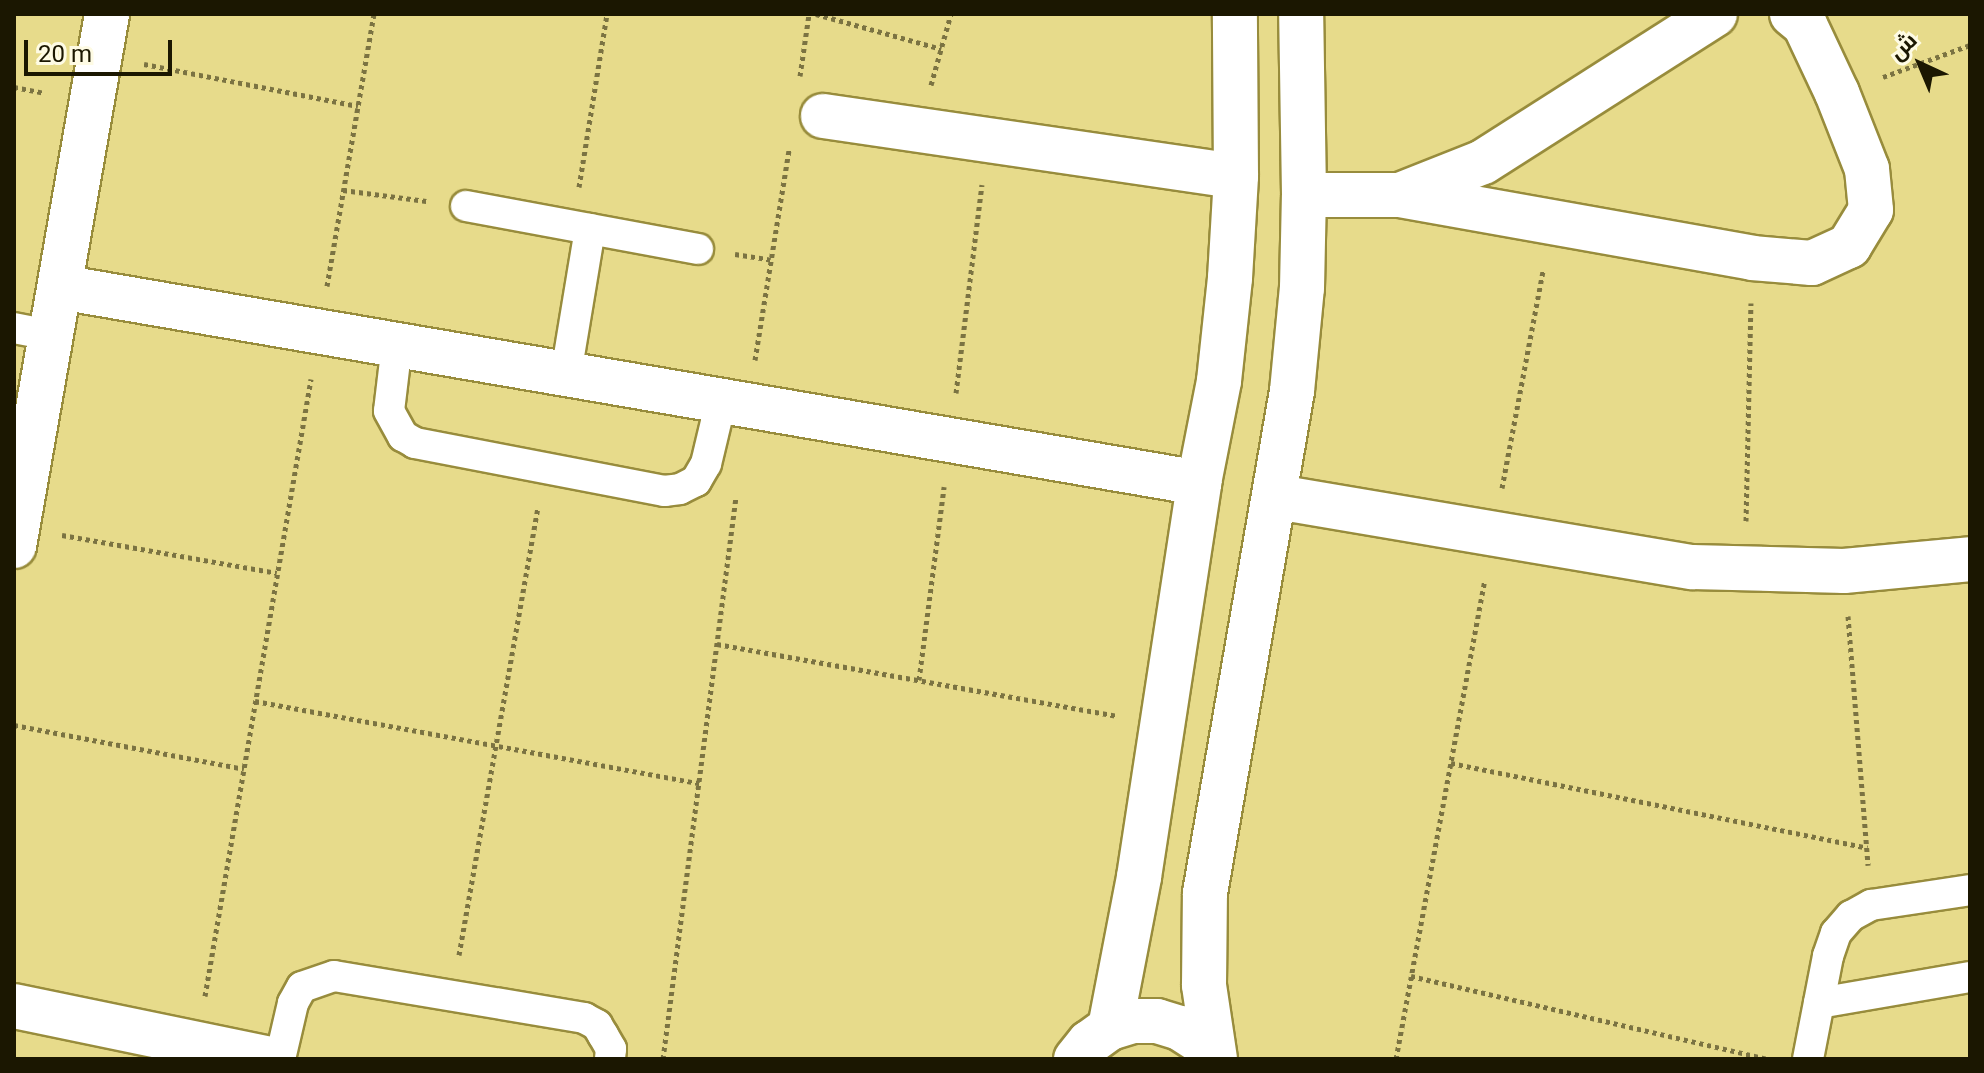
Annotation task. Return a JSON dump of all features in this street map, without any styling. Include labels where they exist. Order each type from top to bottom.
[{"type":"street","points":[[1110,1028],[1139,877],[1199,483],[1219,381],[1230,278],[1236,176],[1235,14]]},
{"type":"street","points":[[1214,1059],[1204,985],[1205,893],[1277,497],[1294,376],[1304,195],[1301,14]]},
{"type":"street","points":[[1400,195],[1483,162],[1715,14]]},
{"type":"street","points":[[1304,195],[1400,195],[1752,258],[1812,263],[1849,246],[1871,210],[1867,169],[1837,93],[1805,25],[1792,14]]},
{"type":"street","points":[[16,537],[32,332],[60,287],[103,35]]},
{"type":"street","points":[[804,113],[1236,176]]},
{"type":"street","points":[[60,287],[1199,483]]},
{"type":"street","points":[[1277,497],[1692,567],[1745,571],[1844,571],[1970,559]]},
{"type":"street","points":[[14,1006],[271,1059]]},
{"type":"street","points":[[1076,1059],[1089,1043],[1110,1028],[1133,1021],[1157,1021],[1180,1028],[1200,1041],[1214,1059]]},
{"type":"lane","points":[[466,206],[698,249]]},
{"type":"lane","points":[[566,374],[581,227]]},
{"type":"lane","points":[[397,344],[389,411],[403,436],[415,443],[664,491],[680,489],[696,481],[734,404]]},
{"type":"lane","points":[[1808,1059],[1836,933],[1851,916],[1871,905],[1970,890]]},
{"type":"lane","points":[[280,1059],[293,1003],[302,987],[334,976],[584,1018],[597,1025],[611,1049],[610,1059]]},
{"type":"lane","points":[[1819,1003],[1970,977]]},
{"type":"path","points":[[197,1044],[374,14]]},
{"type":"path","points":[[581,227],[607,14]]},
{"type":"path","points":[[734,404],[804,113],[809,14]]},
{"type":"path","points":[[816,14],[941,49]]},
{"type":"path","points":[[918,129],[951,14]]},
{"type":"path","points":[[103,35],[358,106]]},
{"type":"path","points":[[1837,93],[1970,45]]},
{"type":"path","points":[[343,190],[466,206]]},
{"type":"path","points":[[1396,1059],[1552,222]]},
{"type":"path","points":[[1745,571],[1752,258]]},
{"type":"path","points":[[452,995],[545,468]]},
{"type":"path","points":[[663,1059],[738,485]]},
{"type":"path","points":[[16,537],[277,573]]},
{"type":"path","points":[[1844,571],[1871,905]]},
{"type":"path","points":[[717,644],[1162,724]]},
{"type":"path","points":[[255,701],[699,783]]},
{"type":"path","points":[[14,725],[244,769]]},
{"type":"path","points":[[1451,763],[1867,848]]},
{"type":"path","points":[[1411,976],[1771,1059]]}]
